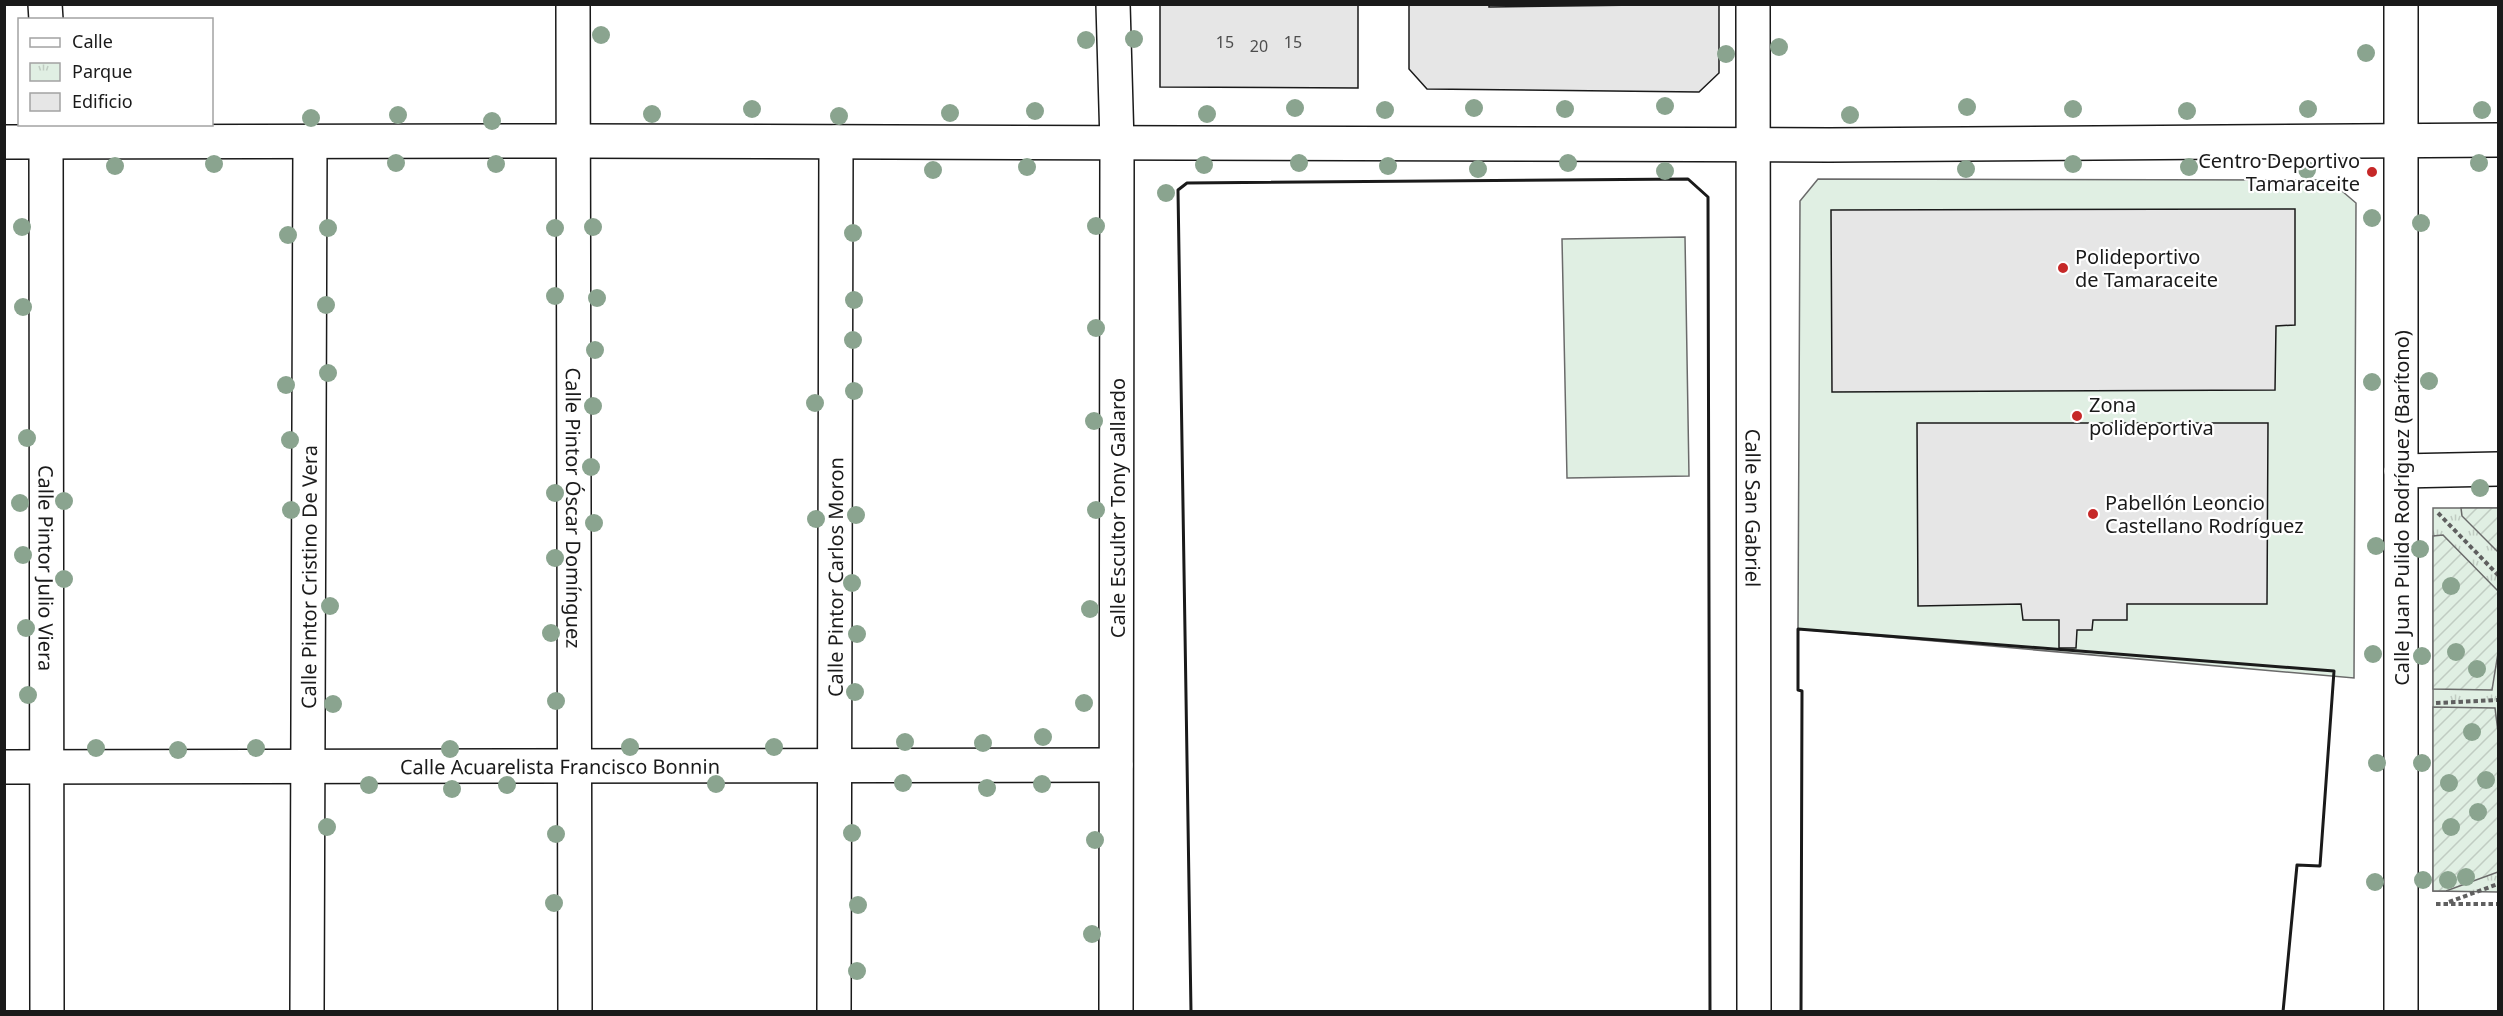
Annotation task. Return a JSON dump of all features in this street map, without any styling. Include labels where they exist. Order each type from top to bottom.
[{"type":"street","name":"Calle Pintor Óscar Domínguez","points":[[573,4],[575,1011]]},
{"type":"street","name":"Calle Escultor Tony Gallardo","points":[[1113,4],[1117,143],[1116,1011]]},
{"type":"street","name":"Calle San Gabriel","points":[[1753,4],[1754,1011]]},
{"type":"street","name":"Calle Juan Pulido Rodríguez (Barítono)","points":[[2401,4],[2401,1011]]},
{"type":"street","points":[[4,142],[46,133],[310,141],[1754,144],[2499,140]]},
{"type":"street","name":"Calle Pintor Julio Viera","points":[[46,133],[47,1011]]},
{"type":"street","name":"Calle Pintor Cristino De Vera","points":[[308,1011],[310,141]]},
{"type":"street","name":"Calle Pintor Carlos Moron","points":[[834,1011],[836,142]]},
{"type":"street","points":[[2401,471],[2499,468]]},
{"type":"street","name":"Calle Acuarelista Francisco Bonnin","points":[[4,767],[1116,765]]},
{"type":"path","points":[[2433,508],[2499,575]]},
{"type":"path","points":[[2433,703],[2499,700]]},
{"type":"path","points":[[2446,903],[2499,884]]},
{"type":"path","points":[[2401,908],[2446,903],[2499,904]]},
{"type":"green space","name":"Zona polideportiva","points":[[1818,179],[2329,180],[2356,203],[2354,678],[1798,629],[1800,201]]},
{"type":"green space","points":[[1685,237],[1689,476],[1567,478],[1562,239]]},
{"type":"green space","points":[[2433,508],[2498,508],[2498,892],[2433,891]]},
{"type":"green space","points":[[2461,508],[2498,508],[2498,552],[2462,516]]},
{"type":"green space","points":[[2443,535],[2498,591],[2498,653],[2492,690],[2433,689],[2433,536]]},
{"type":"green space","points":[[2433,707],[2495,708],[2498,732],[2498,872],[2446,891],[2433,891]]},
{"type":"building","points":[[1160,4],[1358,4],[1358,88],[1160,87]]},
{"type":"building","points":[[1409,4],[1489,4],[1489,7],[1719,4],[1719,73],[1699,92],[1427,89],[1409,69]]},
{"type":"building","name":"Polideportivo de Tamaraceite","points":[[2295,209],[2295,325],[2276,326],[2275,390],[1832,392],[1831,210]]},
{"type":"building","name":"Pabellón Leoncio Castellano Rodríguez","points":[[1917,423],[2268,423],[2267,604],[2127,604],[2127,620],[2093,620],[2092,630],[2077,630],[2076,648],[2059,648],[2059,620],[2023,620],[2021,604],[1918,606]]},
{"type":"wall","points":[[1191,1012],[1178,190],[1187,183],[1688,179],[1708,197],[1710,1012]]},
{"type":"wall","points":[[1801,1012],[1802,691],[1798,690],[1798,629],[2334,671],[2320,866],[2297,865],[2283,1012]]},
{"type":"place","name":"Centro Deportivo Tamaraceite","points":[[2372,172]]},
{"type":"place","name":"Polideportivo de Tamaraceite","points":[[2063,268]]},
{"type":"place","name":"Zona polideportiva","points":[[2077,416]]},
{"type":"place","name":"Pabellón Leoncio Castellano Rodríguez","points":[[2093,514]]}]
